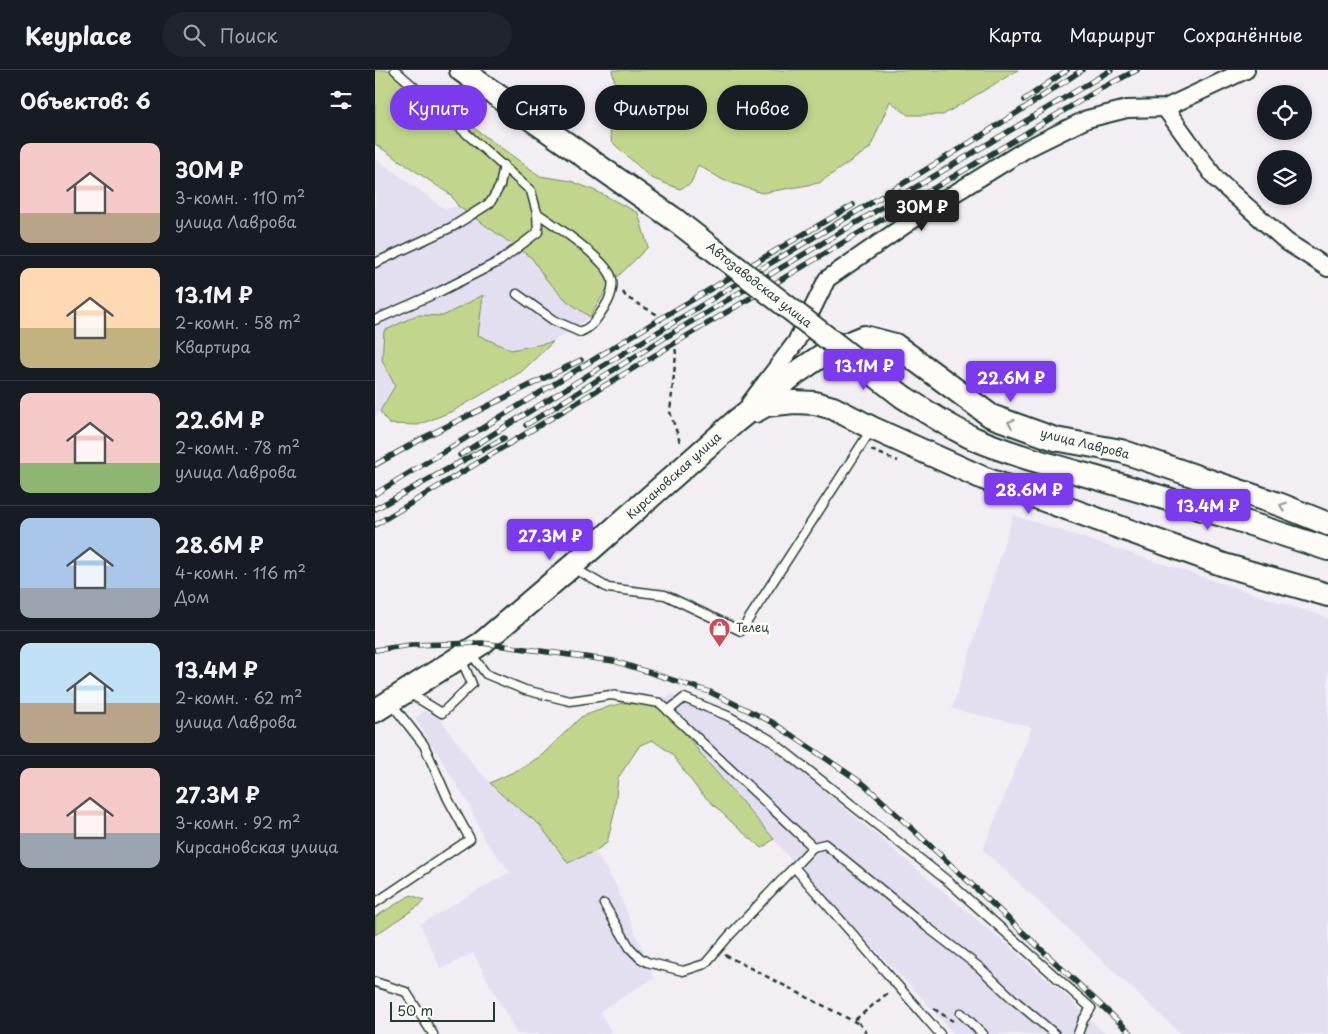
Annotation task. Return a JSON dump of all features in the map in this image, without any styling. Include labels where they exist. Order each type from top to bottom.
[{"type":"main road","name":"Автозаводская улица","points":[[461,70],[674,219],[901,396],[935,417],[974,438],[1017,455],[1232,518],[1328,549]]},
{"type":"main road","name":"улица Лаврова","points":[[735,422],[796,373],[827,352],[864,337],[895,345],[991,416],[1055,439],[1121,451],[1281,505],[1328,524]]},
{"type":"main road","points":[[735,422],[766,405],[801,402],[815,403],[833,408],[872,428],[983,478],[1224,565],[1328,595]]},
{"type":"main road","name":"Кирсановская улица","points":[[390,701],[482,643],[735,422]]},
{"type":"street","points":[[735,422],[796,342],[827,280],[921,214],[1028,148],[1087,119],[1127,109],[1165,108],[1246,70]]},
{"type":"street","points":[[1165,108],[1216,179],[1287,242],[1328,268]]},
{"type":"lane","points":[[375,320],[500,261],[538,232],[537,213],[531,191],[395,70]]},
{"type":"lane","points":[[375,263],[452,227],[490,203],[500,186],[504,166]]},
{"type":"lane","points":[[517,294],[553,320],[580,332],[589,328],[610,300],[612,277],[605,266],[570,236],[537,213]]},
{"type":"lane","points":[[572,566],[608,588],[665,595],[741,631],[872,428]]},
{"type":"lane","points":[[390,701],[442,713],[472,684],[465,653]]},
{"type":"lane","points":[[465,653],[486,674],[525,690],[570,701],[611,695],[660,704],[813,847]]},
{"type":"lane","points":[[668,710],[684,698],[724,714],[769,739],[949,882],[1091,1008],[1083,1020],[1078,1034]]},
{"type":"lane","points":[[375,903],[470,839],[448,799],[424,745],[390,701]]},
{"type":"lane","points":[[604,904],[629,948],[647,962],[683,970],[705,964],[813,847],[825,844],[979,967],[1013,999],[1055,1034]]},
{"type":"lane","points":[[793,867],[940,1034]]},
{"type":"lane","points":[[375,982],[406,992],[433,1034]]},
{"type":"lane","points":[[961,1013],[983,1034]]},
{"type":"path","points":[[612,277],[626,297],[656,314],[675,343],[676,355],[670,412],[681,445],[692,460]]},
{"type":"path","points":[[717,951],[859,1024]]},
{"type":"path","points":[[867,1034],[856,1019],[896,986]]},
{"type":"path","points":[[920,1010],[926,1004],[953,1021],[961,1013]]},
{"type":"shaded area","points":[[375,158],[445,209],[458,206],[532,258],[545,278],[567,301],[590,317],[553,342],[511,350],[478,335],[483,296],[443,316],[417,315],[382,360],[395,386],[375,417]]},
{"type":"shaded area","points":[[1013,515],[1328,618],[1328,1034],[1181,1034],[983,850],[1032,727],[952,709]]},
{"type":"shaded area","points":[[672,695],[724,714],[759,736],[1060,990],[1105,1034],[954,1034],[923,999],[812,884],[704,758],[659,699]]},
{"type":"shaded area","points":[[424,711],[439,717],[475,767],[501,794],[540,825],[568,863],[595,851],[615,884],[654,978],[600,1011],[612,1034],[517,1034],[473,953],[441,969],[420,924],[510,872],[484,839],[470,806],[415,718]]},
{"type":"green space","points":[[375,70],[394,70],[415,85],[390,85],[390,130],[477,130],[540,176],[571,181],[598,192],[638,213],[648,247],[609,285],[590,317],[567,301],[545,278],[532,258],[458,206],[451,195],[375,144]]},
{"type":"green space","points":[[612,70],[1018,70],[943,115],[908,115],[890,101],[870,148],[819,183],[762,193],[723,180],[698,165],[691,183],[680,189],[651,178],[612,142],[610,130],[707,130],[707,85],[615,85]]},
{"type":"green space","points":[[483,295],[478,335],[511,350],[553,342],[521,372],[453,411],[418,425],[389,424],[380,411],[395,386],[382,360],[384,331],[417,315],[443,316]]},
{"type":"green space","points":[[643,698],[659,699],[704,758],[774,839],[762,848],[699,791],[671,753],[652,740],[640,745],[618,778],[614,814],[607,843],[595,851],[568,863],[540,825],[490,783],[524,767],[542,755],[581,717],[608,707]]},
{"type":"green space","points":[[411,895],[424,900],[420,905],[375,935],[375,917]]},
{"type":"railway","points":[[1024,100],[1067,70]]},
{"type":"railway","points":[[460,455],[654,334],[967,144],[1082,70]]},
{"type":"railway","points":[[526,425],[669,335],[1111,70]]},
{"type":"railway","points":[[375,525],[1100,89],[1137,70]]},
{"type":"railway","points":[[375,494],[653,323],[853,205]]},
{"type":"railway","points":[[375,465],[425,437],[581,360]]},
{"type":"railway","points":[[375,509],[504,438]]},
{"type":"railway","points":[[375,650],[411,645],[482,643],[614,661],[710,692],[772,722],[865,785],[1132,1034]]},
{"type":"place","name":"Телец","points":[[720,647]]}]
